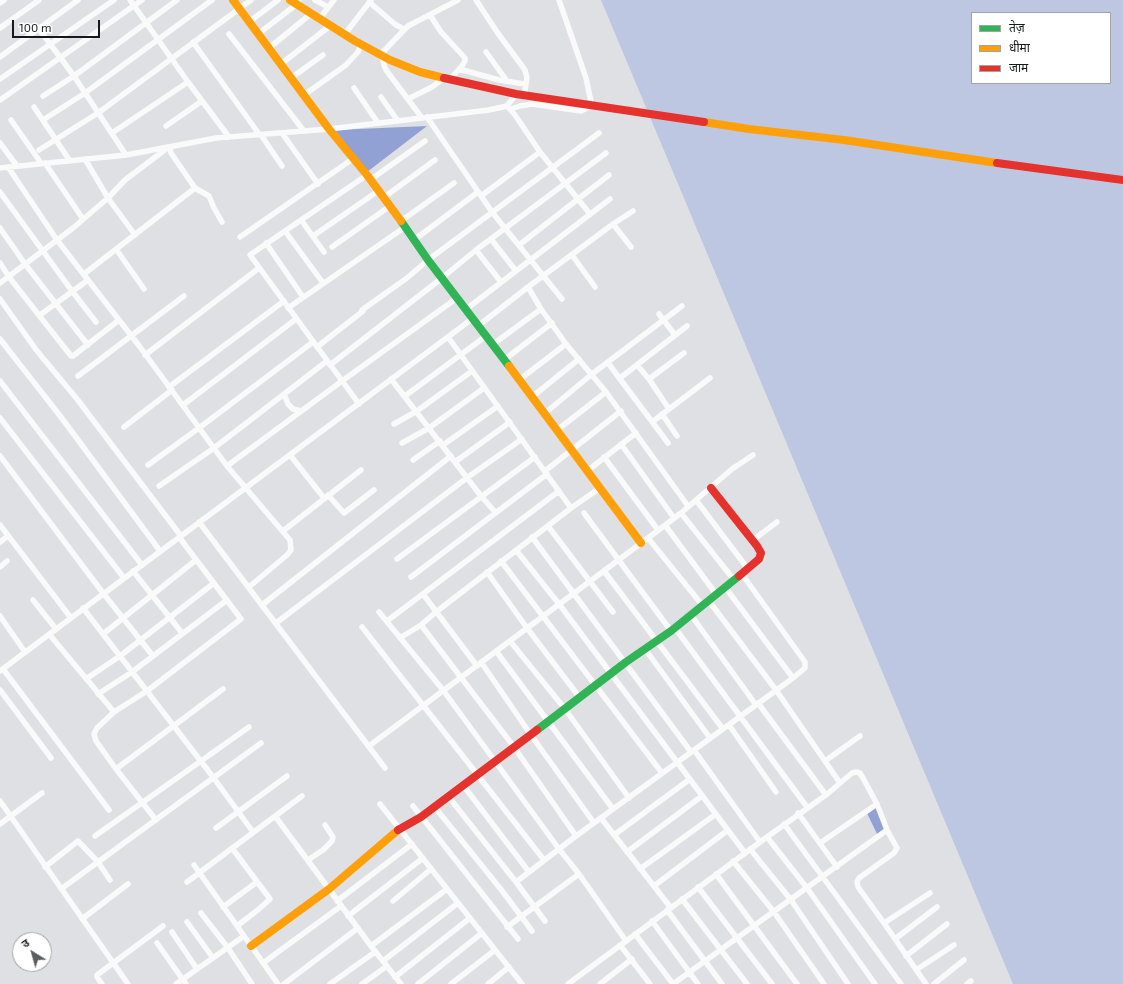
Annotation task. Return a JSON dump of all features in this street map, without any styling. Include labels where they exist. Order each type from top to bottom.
[{"type":"street","points":[[0,3],[4,0]]},
{"type":"street","points":[[0,28],[39,0]]},
{"type":"street","points":[[0,58],[78,0]]},
{"type":"street","points":[[0,79],[114,0]]},
{"type":"street","points":[[130,0],[229,137]]},
{"type":"street","points":[[0,100],[142,0]]},
{"type":"street","points":[[43,96],[74,76],[177,0]]},
{"type":"street","points":[[43,120],[85,93],[158,38],[212,0]]},
{"type":"street","points":[[233,0],[329,129],[354,158],[465,310],[641,543]]},
{"type":"street","points":[[39,150],[98,113],[251,0]]},
{"type":"street","points":[[249,22],[278,0]]},
{"type":"street","points":[[315,0],[328,8]]},
{"type":"street","points":[[320,18],[334,0]]},
{"type":"street","points":[[381,56],[408,26],[458,0]]},
{"type":"street","points":[[476,0],[525,70],[527,78],[525,84],[527,105]]},
{"type":"street","points":[[559,0],[586,78],[591,102],[590,106]]},
{"type":"street","points":[[258,34],[296,1],[312,13],[381,56],[420,72],[516,94],[749,129],[844,140],[1015,166],[1123,180]]},
{"type":"street","points":[[345,34],[370,1],[396,25],[404,29]]},
{"type":"street","points":[[268,48],[312,13]]},
{"type":"street","points":[[408,99],[447,78],[459,69],[465,61],[465,58],[442,32],[430,15]]},
{"type":"street","points":[[281,64],[331,25]]},
{"type":"street","points":[[39,29],[74,76],[126,155]]},
{"type":"street","points":[[229,34],[304,131]]},
{"type":"street","points":[[193,42],[282,166]]},
{"type":"street","points":[[304,95],[346,65],[358,52],[361,44]]},
{"type":"street","points":[[486,52],[507,81]]},
{"type":"street","points":[[291,78],[322,56]]},
{"type":"street","points":[[381,56],[386,70],[424,118],[492,212],[562,299]]},
{"type":"street","points":[[459,69],[479,75],[525,84]]},
{"type":"street","points":[[112,133],[188,82]]},
{"type":"street","points":[[354,88],[378,123]]},
{"type":"street","points":[[509,108],[516,94]]},
{"type":"street","points":[[381,96],[398,121]]},
{"type":"street","points":[[166,126],[202,101]]},
{"type":"street","points":[[0,168],[126,155],[216,138],[329,129],[527,105],[537,104],[581,111],[590,106]]},
{"type":"street","points":[[34,107],[70,161]]},
{"type":"street","points":[[509,108],[552,168],[590,214]]},
{"type":"street","points":[[11,120],[83,219]]},
{"type":"street","points":[[282,133],[318,184]]},
{"type":"street","points":[[317,347],[407,278],[428,260],[599,133]]},
{"type":"street","points":[[359,404],[250,255],[266,243],[425,141]]},
{"type":"street","points":[[0,143],[16,166]]},
{"type":"street","points":[[169,147],[171,153],[195,188],[209,196],[222,222]]},
{"type":"street","points":[[0,283],[58,240],[108,198],[125,180],[169,147]]},
{"type":"street","points":[[414,240],[540,152]]},
{"type":"street","points":[[159,486],[214,448],[284,394],[329,363],[442,278],[491,238],[606,153]]},
{"type":"street","points":[[240,237],[354,158]]},
{"type":"street","points":[[85,159],[108,198],[135,235]]},
{"type":"street","points":[[313,236],[435,160]]},
{"type":"street","points":[[8,167],[58,240],[183,405],[227,466],[290,540],[291,550],[287,555],[248,587]]},
{"type":"street","points":[[519,245],[609,175]]},
{"type":"street","points":[[288,308],[403,224],[454,183]]},
{"type":"street","points":[[84,274],[195,188]]},
{"type":"street","points":[[0,192],[42,251],[96,322]]},
{"type":"street","points":[[465,310],[610,199]]},
{"type":"street","points":[[332,246],[390,206]]},
{"type":"street","points":[[478,326],[528,287],[633,211]]},
{"type":"street","points":[[304,224],[324,252]]},
{"type":"street","points":[[613,224],[630,247]]},
{"type":"street","points":[[0,228],[25,264],[88,345]]},
{"type":"street","points":[[285,231],[323,283]]},
{"type":"street","points":[[491,238],[516,271]]},
{"type":"street","points":[[266,243],[303,297]]},
{"type":"street","points":[[116,249],[144,289]]},
{"type":"street","points":[[476,250],[501,282]]},
{"type":"street","points":[[572,255],[595,287]]},
{"type":"street","points":[[0,263],[9,277],[71,356],[88,345],[119,320]]},
{"type":"street","points":[[145,355],[259,268]]},
{"type":"street","points":[[40,315],[88,280]]},
{"type":"street","points":[[528,287],[541,309],[566,344],[606,392],[688,506]]},
{"type":"street","points":[[78,376],[184,296]]},
{"type":"street","points":[[227,466],[457,298]]},
{"type":"street","points":[[0,299],[37,351],[77,399],[241,619],[147,691],[114,712],[97,728],[94,734],[96,741],[116,769],[156,820]]},
{"type":"street","points":[[124,427],[170,388],[284,301]]},
{"type":"street","points":[[544,414],[592,374],[682,306]]},
{"type":"street","points":[[492,345],[541,309]]},
{"type":"street","points":[[659,314],[675,335]]},
{"type":"street","points":[[183,405],[296,318]]},
{"type":"street","points":[[109,810],[1,670],[472,319]]},
{"type":"street","points":[[504,360],[552,324]]},
{"type":"street","points":[[620,378],[688,326]]},
{"type":"street","points":[[405,396],[486,336]]},
{"type":"street","points":[[448,337],[571,508]]},
{"type":"street","points":[[0,339],[64,421],[160,551]]},
{"type":"street","points":[[148,465],[313,342]]},
{"type":"street","points":[[519,380],[566,344]]},
{"type":"street","points":[[649,379],[684,353]]},
{"type":"street","points":[[532,397],[579,359]]},
{"type":"street","points":[[608,362],[668,443]]},
{"type":"street","points":[[637,365],[649,379],[669,409]]},
{"type":"street","points":[[394,424],[417,412],[472,371]]},
{"type":"street","points":[[652,422],[710,378]]},
{"type":"street","points":[[391,379],[468,477],[481,496],[496,513]]},
{"type":"street","points":[[0,381],[142,565]]},
{"type":"street","points":[[402,443],[430,428],[484,388]]},
{"type":"street","points":[[556,431],[606,392]]},
{"type":"street","points":[[284,394],[288,404],[293,409],[301,411]]},
{"type":"street","points":[[413,460],[498,406]]},
{"type":"street","points":[[411,577],[496,513],[572,450],[621,412]]},
{"type":"street","points":[[662,414],[677,436]]},
{"type":"street","points":[[0,418],[124,578]]},
{"type":"street","points":[[456,462],[510,422]]},
{"type":"street","points":[[587,471],[636,433]]},
{"type":"street","points":[[276,623],[468,477],[522,439]]},
{"type":"street","points":[[621,444],[674,518]]},
{"type":"street","points":[[290,455],[326,497],[344,513],[374,490]]},
{"type":"street","points":[[369,746],[618,561],[681,513],[732,469],[753,455]]},
{"type":"street","points":[[0,456],[103,593],[153,656]]},
{"type":"street","points":[[262,605],[451,456]]},
{"type":"street","points":[[397,559],[535,457]]},
{"type":"street","points":[[604,457],[658,530]]},
{"type":"street","points":[[283,531],[361,470]]},
{"type":"street","points":[[400,638],[421,625],[532,537],[600,488]]},
{"type":"street","points":[[251,946],[329,889],[399,828],[421,817],[626,662],[673,629],[745,572],[761,556],[761,553],[753,540],[711,488]]},
{"type":"street","points":[[387,621],[559,491]]},
{"type":"street","points":[[516,882],[576,836],[793,678],[804,668],[805,662],[696,500]]},
{"type":"street","points":[[584,513],[618,561],[741,716],[807,807]]},
{"type":"street","points":[[681,513],[734,580]]},
{"type":"street","points":[[199,522],[385,768]]},
{"type":"street","points":[[753,540],[777,522]]},
{"type":"street","points":[[0,525],[70,618]]},
{"type":"street","points":[[665,525],[716,594]]},
{"type":"street","points":[[548,526],[613,612]]},
{"type":"street","points":[[0,542],[8,536]]},
{"type":"street","points":[[532,537],[760,842]]},
{"type":"street","points":[[648,538],[706,604],[776,690],[840,783]]},
{"type":"street","points":[[516,550],[559,604],[728,830],[790,900],[848,984]]},
{"type":"street","points":[[103,634],[196,560]]},
{"type":"street","points":[[0,567],[7,561]]},
{"type":"street","points":[[501,561],[662,773]]},
{"type":"street","points":[[134,571],[182,634]]},
{"type":"street","points":[[604,571],[723,729]]},
{"type":"street","points":[[487,572],[580,698]]},
{"type":"street","points":[[86,679],[120,656],[214,583]]},
{"type":"street","points":[[725,587],[793,678]]},
{"type":"street","points":[[423,594],[479,664],[594,823]]},
{"type":"street","points":[[33,600],[56,629]]},
{"type":"street","points":[[98,694],[132,672],[227,600]]},
{"type":"street","points":[[84,608],[253,832]]},
{"type":"street","points":[[378,612],[444,690],[626,940]]},
{"type":"street","points":[[691,615],[826,795]]},
{"type":"street","points":[[0,616],[25,652]]},
{"type":"street","points":[[421,625],[514,747],[576,836]]},
{"type":"street","points":[[362,627],[544,860]]},
{"type":"street","points":[[49,634],[114,712]]},
{"type":"street","points":[[510,641],[565,709],[628,798]]},
{"type":"street","points":[[645,649],[710,738]]},
{"type":"street","points":[[496,651],[613,809]]},
{"type":"street","points":[[116,769],[223,689]]},
{"type":"street","points":[[0,690],[51,758]]},
{"type":"street","points":[[729,725],[776,792]]},
{"type":"street","points":[[95,836],[200,760],[249,727]]},
{"type":"street","points":[[825,761],[860,736]]},
{"type":"street","points":[[61,889],[213,777],[262,744]]},
{"type":"street","points":[[568,984],[798,813],[826,795],[852,773],[858,772],[863,778],[877,804],[887,830],[897,847],[897,850],[888,858],[867,871],[859,878],[857,882],[858,887],[926,984]]},
{"type":"street","points":[[216,828],[286,776]]},
{"type":"street","points":[[614,835],[690,779]]},
{"type":"street","points":[[463,785],[529,872]]},
{"type":"street","points":[[0,824],[42,793]]},
{"type":"street","points":[[187,882],[302,796]]},
{"type":"street","points":[[448,796],[545,921]]},
{"type":"street","points":[[628,852],[702,796]]},
{"type":"street","points":[[0,801],[128,984]]},
{"type":"street","points":[[380,804],[522,984]]},
{"type":"street","points":[[820,843],[877,804]]},
{"type":"street","points":[[413,806],[518,939]]},
{"type":"street","points":[[434,806],[532,931]]},
{"type":"street","points":[[798,813],[837,867]]},
{"type":"street","points":[[640,869],[716,814]]},
{"type":"street","points":[[275,816],[398,982],[470,918]]},
{"type":"street","points":[[601,818],[654,886],[722,984]]},
{"type":"street","points":[[784,824],[901,984]]},
{"type":"street","points":[[308,860],[324,850],[332,841],[333,837],[325,825]]},
{"type":"street","points":[[654,886],[728,830]]},
{"type":"street","points":[[635,934],[673,984],[887,830]]},
{"type":"street","points":[[766,837],[807,888],[874,984]]},
{"type":"street","points":[[45,867],[78,840],[98,862],[110,880]]},
{"type":"street","points":[[337,901],[412,844]]},
{"type":"street","points":[[232,848],[270,899],[237,926]]},
{"type":"street","points":[[348,916],[423,858]]},
{"type":"street","points":[[733,862],[774,912],[824,984]]},
{"type":"street","points":[[194,865],[278,984]]},
{"type":"street","points":[[393,901],[432,869]]},
{"type":"street","points":[[507,927],[579,874]]},
{"type":"street","points":[[716,874],[797,984]]},
{"type":"street","points":[[223,907],[257,882]]},
{"type":"street","points":[[82,919],[128,884]]},
{"type":"street","points":[[698,887],[772,984]]},
{"type":"street","points":[[371,946],[447,888]]},
{"type":"street","points":[[884,923],[930,893]]},
{"type":"street","points":[[682,899],[747,984]]},
{"type":"street","points":[[383,961],[458,903]]},
{"type":"street","points":[[263,963],[341,906]]},
{"type":"street","points":[[895,939],[937,908]]},
{"type":"street","points":[[201,913],[228,948],[252,984]]},
{"type":"street","points":[[652,921],[698,984]]},
{"type":"street","points":[[187,922],[213,958]]},
{"type":"street","points":[[906,956],[947,924]]},
{"type":"street","points":[[102,984],[97,975],[164,926]]},
{"type":"street","points":[[284,984],[358,928]]},
{"type":"street","points":[[172,932],[197,969]]},
{"type":"street","points":[[418,984],[482,933]]},
{"type":"street","points":[[176,984],[184,982],[197,969],[244,936]]},
{"type":"street","points":[[157,943],[184,982]]},
{"type":"street","points":[[620,945],[650,984]]},
{"type":"street","points":[[916,970],[954,945]]},
{"type":"street","points":[[450,984],[495,950]]},
{"type":"street","points":[[330,984],[375,952]]},
{"type":"street","points":[[600,984],[632,959]]},
{"type":"street","points":[[934,984],[964,960]]},
{"type":"street","points":[[362,984],[387,966]]},
{"type":"street","points":[[488,984],[509,968]]},
{"type":"shaded area","points":[[601,0],[1123,0],[1123,984],[1013,984]]},
{"type":"water","points":[[427,126],[367,172],[335,130]]},
{"type":"water","points":[[880,805],[888,828],[877,834],[866,811]]},
{"type":"traffic: fast","points":[[401,221],[428,260],[509,366]]},
{"type":"traffic: fast","points":[[537,730],[626,662],[671,631],[739,576]]},
{"type":"traffic: slow","points":[[233,0],[329,129],[367,175],[401,221]]},
{"type":"traffic: slow","points":[[290,0],[355,41],[390,60],[420,72],[444,78]]},
{"type":"traffic: slow","points":[[704,122],[749,129],[844,140],[997,163]]},
{"type":"traffic: slow","points":[[509,366],[641,543]]},
{"type":"traffic: slow","points":[[251,946],[329,889],[398,830]]},
{"type":"traffic: jam","points":[[444,78],[516,94],[704,122]]},
{"type":"traffic: jam","points":[[997,163],[1123,180]]},
{"type":"traffic: jam","points":[[711,488],[761,553],[759,559],[739,576]]},
{"type":"traffic: jam","points":[[398,830],[421,817],[537,730]]}]
